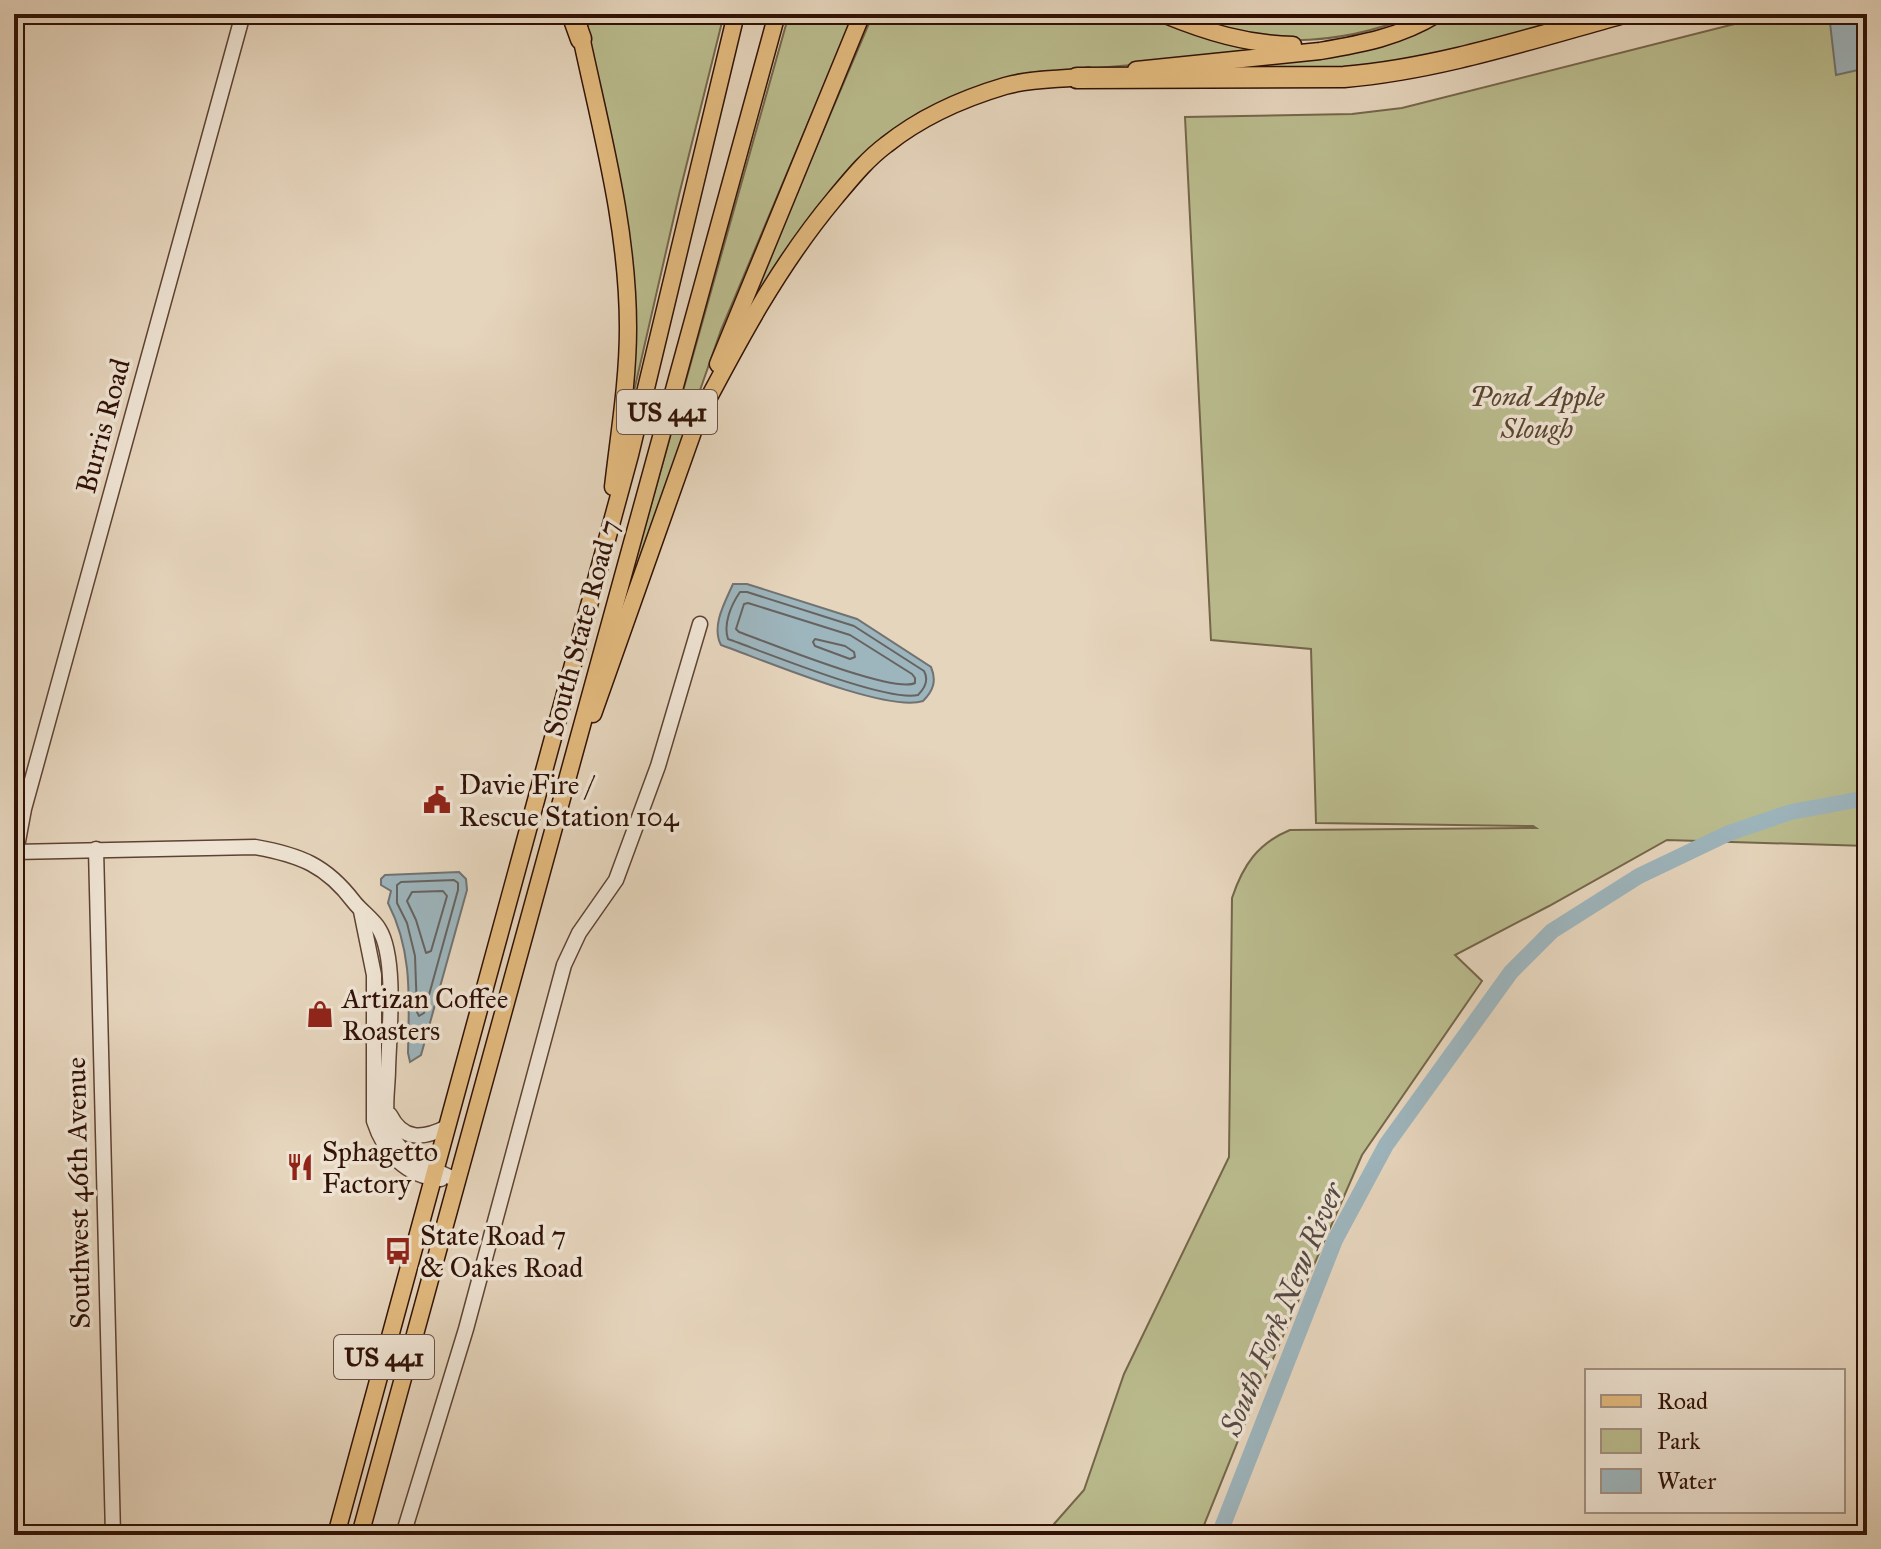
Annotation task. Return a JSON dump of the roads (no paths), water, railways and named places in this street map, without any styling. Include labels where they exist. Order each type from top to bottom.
[{"type":"highway","points":[[574,14],[581,39]]},
{"type":"highway","points":[[1077,78],[1328,78],[1383,74],[1423,67],[1620,14]]},
{"type":"main road","name":"South State Road 7","points":[[336,1535],[650,377],[705,134],[736,14]]},
{"type":"main road","name":"South State Road 7","points":[[360,1535],[777,14]]},
{"type":"main road","points":[[557,810],[618,650],[697,420],[756,264],[862,14]]},
{"type":"main road","points":[[1163,14],[1206,32],[1247,42],[1349,46]]},
{"type":"main road","points":[[697,420],[756,309],[787,260],[858,171],[884,146],[947,106],[975,95],[1033,80],[1077,78],[1349,46],[1402,32],[1437,14]]},
{"type":"main road","points":[[581,39],[620,216],[626,271],[626,372],[608,536]]},
{"type":"main road","points":[[368,1417],[378,1431],[381,1456]]},
{"type":"street","name":"Burris Road","points":[[15,852],[24,809],[243,14]]},
{"type":"street","points":[[403,1535],[466,1329],[564,965],[579,933],[616,880],[658,766],[700,624]]},
{"type":"street","points":[[15,852],[255,847],[292,854],[319,867],[379,929],[389,981],[388,1126],[397,1143],[434,1174]]},
{"type":"street","name":"Southwest 46th Avenue","points":[[96,849],[113,1535]]},
{"type":"street","points":[[361,911],[374,975],[374,1121],[380,1141],[391,1156],[408,1169],[456,1180]]},
{"type":"street","points":[[374,1002],[389,1022]]},
{"type":"street","points":[[388,1112],[394,1125],[408,1135],[424,1136],[447,1127]]},
{"type":"water","points":[[1829,14],[1867,14],[1867,68],[1836,75]]},
{"type":"water","points":[[733,584],[747,584],[857,619],[931,667],[934,677],[932,690],[923,701],[906,703],[882,699],[824,683],[721,645],[718,622]]},
{"type":"water","points":[[459,872],[466,879],[467,890],[421,1055],[410,1062],[406,958],[388,903],[391,891],[381,885],[381,879],[385,875]]},
{"type":"waterway","name":"South Fork New River","points":[[1219,1535],[1335,1240],[1386,1145],[1511,972],[1552,931],[1639,876],[1729,833],[1791,812],[1867,798]]},
{"type":"place","name":"Davie Fire / Rescue Station 104","points":[[437,800]]},
{"type":"place","name":"Artizan Coffee Roasters","points":[[320,1014]]},
{"type":"place","name":"Sphagetto Factory","points":[[300,1167]]},
{"type":"place","name":"State Road 7 & Oakes Road","points":[[398,1251]]},
{"type":"park label","name":"Pond Apple Slough","points":[[1537,412]]}]
